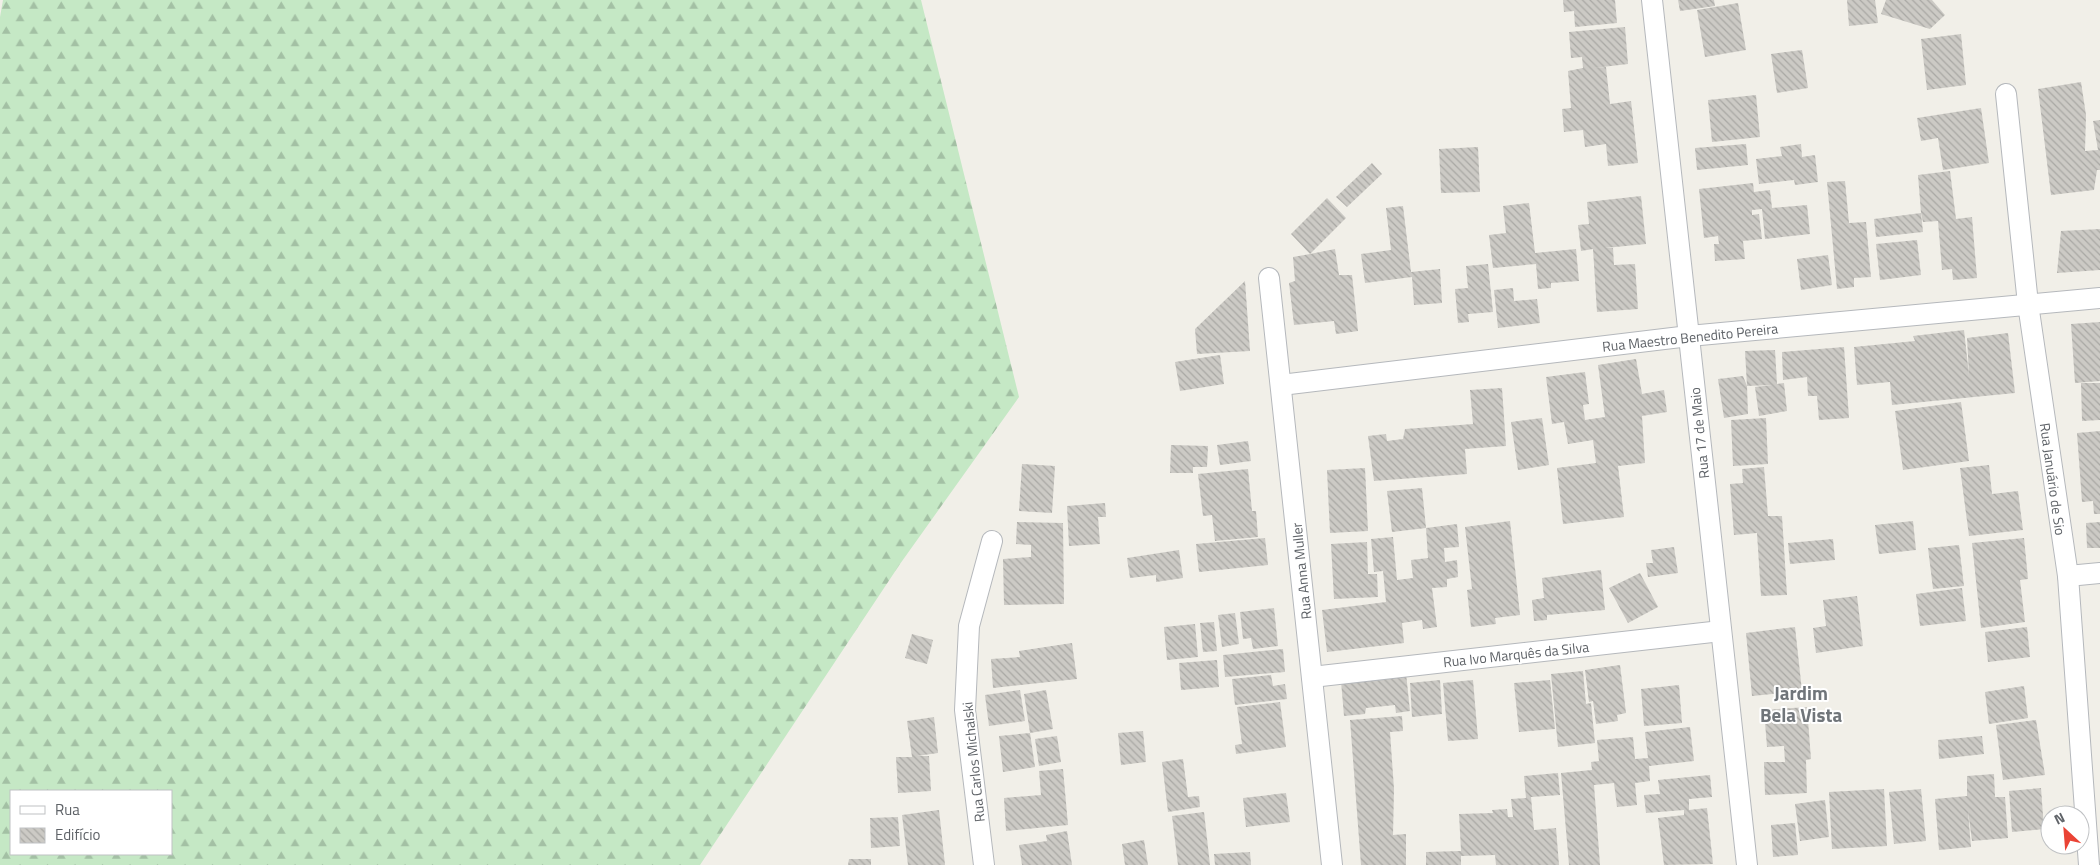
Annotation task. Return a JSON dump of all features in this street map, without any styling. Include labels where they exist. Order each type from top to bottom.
[{"type":"street","name":"Rua 17 de Maio","points":[[1652,0],[1747,865]]},
{"type":"street","name":"Rua Januário de Sio","points":[[2006,94],[2028,304],[2068,576],[2089,865]]},
{"type":"street","name":"Rua Anna Muller","points":[[1269,278],[1332,865]]},
{"type":"street","name":"Rua Maestro Benedito Pereira","points":[[1281,385],[1689,336],[2100,298]]},
{"type":"street","name":"Rua Carlos Michalski","points":[[984,865],[965,710],[969,626],[992,541]]},
{"type":"street","points":[[2068,576],[2100,573]]},
{"type":"street","name":"Rua Ivo Marquês da Silva","points":[[1312,677],[1721,631]]},
{"type":"green space","points":[[3,0],[921,0],[1019,397],[900,564],[700,865],[0,865],[0,17]]},
{"type":"building","points":[[1563,0],[1615,0],[1617,23],[1575,27],[1574,11],[1564,12]]},
{"type":"building","points":[[1678,0],[1714,0],[1715,6],[1680,11]]},
{"type":"building","points":[[1847,0],[1875,0],[1878,23],[1849,26]]},
{"type":"building","points":[[1886,0],[1932,0],[1945,15],[1930,29],[1881,14]]},
{"type":"building","points":[[1738,3],[1746,50],[1705,57],[1697,10]]},
{"type":"building","points":[[1625,27],[1628,64],[1594,68],[1606,67],[1610,104],[1631,101],[1638,163],[1608,166],[1606,144],[1585,147],[1583,130],[1564,132],[1562,109],[1571,108],[1568,71],[1583,68],[1582,57],[1571,58],[1569,32]]},
{"type":"building","points":[[1961,34],[1966,85],[1927,90],[1921,39]]},
{"type":"building","points":[[1802,50],[1808,88],[1777,93],[1771,54]]},
{"type":"building","points":[[2081,82],[2086,115],[2085,151],[2098,150],[2093,121],[2100,120],[2100,170],[2097,170],[2094,190],[2051,195],[2038,89]]},
{"type":"building","points":[[1756,95],[1760,137],[1712,142],[1708,100]]},
{"type":"building","points":[[1981,108],[1989,163],[1943,170],[1938,138],[1921,141],[1917,118]]},
{"type":"building","points":[[1746,144],[1748,165],[1697,170],[1695,148]]},
{"type":"building","points":[[1801,144],[1802,157],[1815,155],[1818,182],[1795,185],[1794,180],[1759,184],[1756,159],[1782,156],[1780,147]]},
{"type":"building","points":[[1478,147],[1480,192],[1441,193],[1439,149]]},
{"type":"building","points":[[1372,163],[1382,174],[1347,207],[1336,197]]},
{"type":"building","points":[[1950,171],[1956,219],[1972,217],[1977,278],[1953,280],[1952,269],[1942,270],[1938,221],[1923,222],[1918,175]]},
{"type":"building","points":[[1845,181],[1849,223],[1866,222],[1871,277],[1854,278],[1854,287],[1837,289],[1827,182]]},
{"type":"building","points":[[1753,183],[1754,192],[1770,190],[1772,208],[1807,205],[1810,234],[1765,239],[1762,209],[1752,210],[1752,215],[1759,214],[1762,239],[1743,241],[1745,259],[1715,261],[1714,244],[1719,244],[1718,236],[1704,238],[1699,189]]},
{"type":"building","points":[[1641,196],[1646,244],[1605,248],[1613,248],[1614,265],[1635,264],[1638,309],[1597,312],[1593,249],[1581,251],[1578,225],[1589,224],[1587,202]]},
{"type":"building","points":[[1327,198],[1346,218],[1310,254],[1291,234]]},
{"type":"building","points":[[1529,203],[1535,253],[1576,249],[1579,281],[1551,283],[1551,288],[1538,289],[1536,264],[1493,268],[1489,235],[1506,233],[1503,206]]},
{"type":"building","points":[[1403,206],[1411,272],[1440,269],[1442,303],[1414,305],[1412,277],[1365,283],[1361,254],[1391,250],[1386,208]]},
{"type":"building","points":[[1921,213],[1923,232],[1876,237],[1874,219]]},
{"type":"building","points":[[2100,229],[2100,270],[2057,273],[2061,231]]},
{"type":"building","points":[[1917,240],[1921,275],[1880,280],[1876,244]]},
{"type":"building","points":[[1335,249],[1339,275],[1352,275],[1358,331],[1336,334],[1334,321],[1294,325],[1289,283],[1295,281],[1293,257]]},
{"type":"building","points":[[1828,255],[1832,285],[1801,290],[1797,259]]},
{"type":"building","points":[[1488,264],[1493,312],[1468,314],[1469,322],[1458,323],[1455,289],[1468,288],[1466,266]]},
{"type":"building","points":[[1245,281],[1250,351],[1197,354],[1195,329]]},
{"type":"building","points":[[1513,288],[1514,301],[1537,299],[1540,323],[1498,328],[1494,290]]},
{"type":"building","points":[[2100,322],[2100,381],[2075,383],[2071,324]]},
{"type":"building","points":[[1964,330],[1969,375],[1967,338],[2008,333],[2015,393],[1892,405],[1890,382],[1857,385],[1854,347],[1915,341],[1913,336]]},
{"type":"building","points":[[1844,347],[1849,418],[1819,420],[1817,396],[1808,396],[1807,377],[1783,380],[1782,352]]},
{"type":"building","points":[[1775,350],[1777,384],[1784,383],[1787,411],[1759,416],[1755,387],[1772,385],[1747,386],[1745,351]]},
{"type":"building","points":[[1220,355],[1224,384],[1180,391],[1175,362]]},
{"type":"building","points":[[1636,359],[1642,394],[1664,390],[1667,412],[1642,416],[1645,463],[1618,466],[1624,517],[1563,524],[1557,468],[1596,463],[1593,440],[1568,444],[1564,422],[1552,424],[1546,377],[1585,372],[1589,404],[1583,405],[1585,420],[1605,417],[1598,365]]},
{"type":"building","points":[[1743,376],[1747,386],[1748,414],[1724,418],[1718,379]]},
{"type":"building","points":[[2081,383],[2100,383],[2100,420],[2082,421]]},
{"type":"building","points":[[1502,388],[1506,446],[1465,449],[1467,474],[1374,481],[1368,436],[1386,434],[1387,441],[1403,439],[1405,429],[1473,424],[1470,390]]},
{"type":"building","points":[[1961,402],[1969,461],[1903,470],[1895,411]]},
{"type":"building","points":[[1542,418],[1549,465],[1518,470],[1511,422]]},
{"type":"building","points":[[1766,418],[1768,464],[1733,466],[1731,420]]},
{"type":"building","points":[[2100,431],[2100,514],[2094,514],[2093,501],[2082,502],[2077,433]]},
{"type":"building","points":[[1248,441],[1251,461],[1220,465],[1217,445]]},
{"type":"building","points":[[1171,445],[1208,446],[1207,467],[1193,467],[1193,473],[1170,473]]},
{"type":"building","points":[[1022,464],[1055,466],[1052,513],[1019,511]]},
{"type":"building","points":[[1989,465],[1992,494],[2018,491],[2023,530],[1969,536],[1960,468]]},
{"type":"building","points":[[1764,467],[1768,516],[1782,516],[1787,595],[1761,596],[1757,533],[1734,535],[1730,484],[1743,483],[1742,469]]},
{"type":"building","points":[[1365,468],[1368,531],[1330,533],[1327,470]]},
{"type":"building","points":[[1248,469],[1252,511],[1256,511],[1258,537],[1215,541],[1212,515],[1203,516],[1198,474]]},
{"type":"building","points":[[1422,488],[1426,528],[1392,532],[1387,491]]},
{"type":"building","points":[[1105,503],[1106,517],[1098,517],[1100,544],[1069,546],[1067,506]]},
{"type":"building","points":[[1510,521],[1520,615],[1495,618],[1496,624],[1471,627],[1467,590],[1472,589],[1465,527]]},
{"type":"building","points":[[1913,521],[1916,550],[1879,554],[1875,525]]},
{"type":"building","points":[[1017,522],[1063,523],[1064,604],[1004,605],[1003,559],[1031,557],[1031,545],[1016,544]]},
{"type":"building","points":[[2100,522],[2100,548],[2087,548],[2086,523]]},
{"type":"building","points":[[1457,524],[1459,547],[1444,548],[1445,562],[1457,560],[1458,577],[1447,579],[1447,587],[1432,588],[1437,627],[1423,629],[1422,620],[1402,623],[1404,643],[1327,652],[1322,610],[1386,602],[1383,571],[1374,572],[1371,539],[1393,537],[1397,580],[1413,578],[1411,560],[1428,558],[1426,528]]},
{"type":"building","points":[[1265,538],[1268,565],[1199,572],[1196,544]]},
{"type":"building","points":[[2024,538],[2028,579],[2020,580],[2025,622],[1981,628],[1972,543]]},
{"type":"building","points":[[1833,539],[1835,560],[1790,564],[1788,543]]},
{"type":"building","points":[[1367,542],[1368,574],[1377,574],[1378,597],[1334,599],[1331,544]]},
{"type":"building","points":[[1959,545],[1964,586],[1933,589],[1928,548]]},
{"type":"building","points":[[1674,547],[1678,573],[1648,577],[1646,563],[1653,563],[1651,550]]},
{"type":"building","points":[[1179,550],[1183,578],[1156,582],[1156,575],[1130,578],[1127,558]]},
{"type":"building","points":[[1601,570],[1605,610],[1547,615],[1547,620],[1534,621],[1532,600],[1544,598],[1542,578]]},
{"type":"building","points":[[1640,573],[1658,607],[1628,623],[1609,588]]},
{"type":"building","points":[[1962,588],[1966,621],[1920,626],[1916,594]]},
{"type":"building","points":[[1857,596],[1863,646],[1816,653],[1813,628],[1826,626],[1823,600]]},
{"type":"building","points":[[1274,608],[1278,646],[1253,649],[1251,638],[1243,639],[1240,612]]},
{"type":"building","points":[[1235,613],[1239,644],[1222,647],[1218,615]]},
{"type":"building","points":[[1214,622],[1217,651],[1203,652],[1200,623]]},
{"type":"building","points":[[1195,624],[1198,657],[1167,660],[1164,627]]},
{"type":"building","points":[[1795,627],[1802,691],[1752,696],[1746,633]]},
{"type":"building","points":[[2027,627],[2030,657],[1988,662],[1985,632]]},
{"type":"building","points":[[912,634],[933,640],[927,664],[905,658]]},
{"type":"building","points":[[1072,643],[1077,679],[993,688],[991,659],[1020,657],[1019,651]]},
{"type":"building","points":[[1283,649],[1285,672],[1225,677],[1223,655]]},
{"type":"building","points":[[1217,660],[1219,687],[1181,690],[1179,663]]},
{"type":"building","points":[[1620,665],[1626,713],[1617,715],[1618,721],[1596,724],[1593,701],[1589,702],[1585,670]]},
{"type":"building","points":[[1583,671],[1586,704],[1591,703],[1595,743],[1558,747],[1551,674]]},
{"type":"building","points":[[1406,673],[1410,711],[1396,713],[1395,705],[1366,708],[1365,714],[1344,716],[1341,681]]},
{"type":"building","points":[[1271,675],[1273,686],[1285,684],[1287,699],[1235,705],[1232,679]]},
{"type":"building","points":[[1440,680],[1442,714],[1412,717],[1410,683]]},
{"type":"building","points":[[1473,680],[1478,739],[1448,741],[1443,683]]},
{"type":"building","points":[[1550,680],[1555,729],[1519,732],[1514,683]]},
{"type":"building","points":[[1679,685],[1682,723],[1644,726],[1641,689]]},
{"type":"building","points":[[2024,686],[2028,718],[1989,724],[1985,692]]},
{"type":"building","points":[[1020,690],[1025,721],[989,726],[985,695]]},
{"type":"building","points":[[1046,690],[1053,729],[1030,733],[1024,694]]},
{"type":"building","points":[[1280,702],[1286,747],[1236,754],[1235,745],[1242,744],[1237,707]]},
{"type":"building","points":[[1807,707],[1811,759],[1806,760],[1807,793],[1765,795],[1764,762],[1785,762],[1784,746],[1767,747],[1764,710]]},
{"type":"building","points":[[1402,716],[1403,731],[1390,732],[1394,789],[1393,835],[1406,834],[1406,865],[1361,865],[1350,720]]},
{"type":"building","points":[[934,717],[938,753],[917,756],[929,756],[931,791],[898,793],[896,757],[912,757],[907,721]]},
{"type":"building","points":[[2036,720],[2045,775],[2003,780],[1996,725]]},
{"type":"building","points":[[1690,727],[1694,761],[1649,766],[1650,781],[1635,783],[1637,805],[1617,807],[1614,783],[1594,785],[1600,865],[1569,865],[1561,773],[1592,770],[1591,762],[1599,761],[1597,740],[1633,737],[1635,759],[1648,758],[1645,732]]},
{"type":"building","points":[[1143,731],[1146,762],[1121,765],[1118,733]]},
{"type":"building","points":[[1030,733],[1035,767],[1003,772],[999,736]]},
{"type":"building","points":[[1057,736],[1061,762],[1039,766],[1035,739]]},
{"type":"building","points":[[1982,736],[1984,754],[1939,759],[1938,740]]},
{"type":"building","points":[[1183,759],[1188,797],[1199,796],[1200,807],[1168,812],[1162,762]]},
{"type":"building","points":[[1063,769],[1068,825],[1006,831],[1004,798],[1041,795],[1039,771]]},
{"type":"building","points":[[1558,773],[1560,795],[1531,797],[1534,830],[1556,828],[1559,865],[1496,865],[1495,855],[1461,856],[1461,865],[1426,865],[1426,852],[1461,851],[1459,814],[1493,813],[1492,810],[1507,809],[1508,817],[1513,817],[1511,799],[1526,798],[1524,776]]},
{"type":"building","points":[[1994,774],[1995,797],[2005,797],[2008,838],[1972,841],[1968,811],[1971,847],[1939,850],[1935,799],[1967,796],[1967,776]]},
{"type":"building","points":[[1710,775],[1712,797],[1689,799],[1689,810],[1707,808],[1713,864],[1664,865],[1658,818],[1684,815],[1684,810],[1646,813],[1644,795],[1660,794],[1658,780]]},
{"type":"building","points":[[2041,788],[2042,805],[2040,805],[2040,829],[2012,832],[2009,791]]},
{"type":"building","points":[[1884,789],[1887,846],[1832,849],[1829,792]]},
{"type":"building","points":[[1921,789],[1926,841],[1894,844],[1889,792]]},
{"type":"building","points":[[1286,793],[1290,822],[1246,827],[1243,798]]},
{"type":"building","points":[[1825,800],[1829,837],[1800,841],[1795,804]]},
{"type":"building","points":[[939,810],[945,865],[908,865],[902,815]]},
{"type":"building","points":[[1204,812],[1210,865],[1178,865],[1172,816]]},
{"type":"building","points":[[898,817],[900,846],[871,848],[870,818]]},
{"type":"building","points":[[1795,823],[1798,855],[1773,857],[1771,825]]},
{"type":"building","points":[[1067,831],[1072,865],[1022,865],[1019,845],[1047,841],[1046,835]]},
{"type":"building","points":[[1144,840],[1148,865],[1125,865],[1122,844]]},
{"type":"building","points":[[1250,852],[1251,865],[1215,865],[1214,854]]},
{"type":"building","points":[[849,859],[871,859],[871,865],[848,865]]},
{"type":"district","name":"Jardim Bela Vista","points":[[1801,703]]}]
